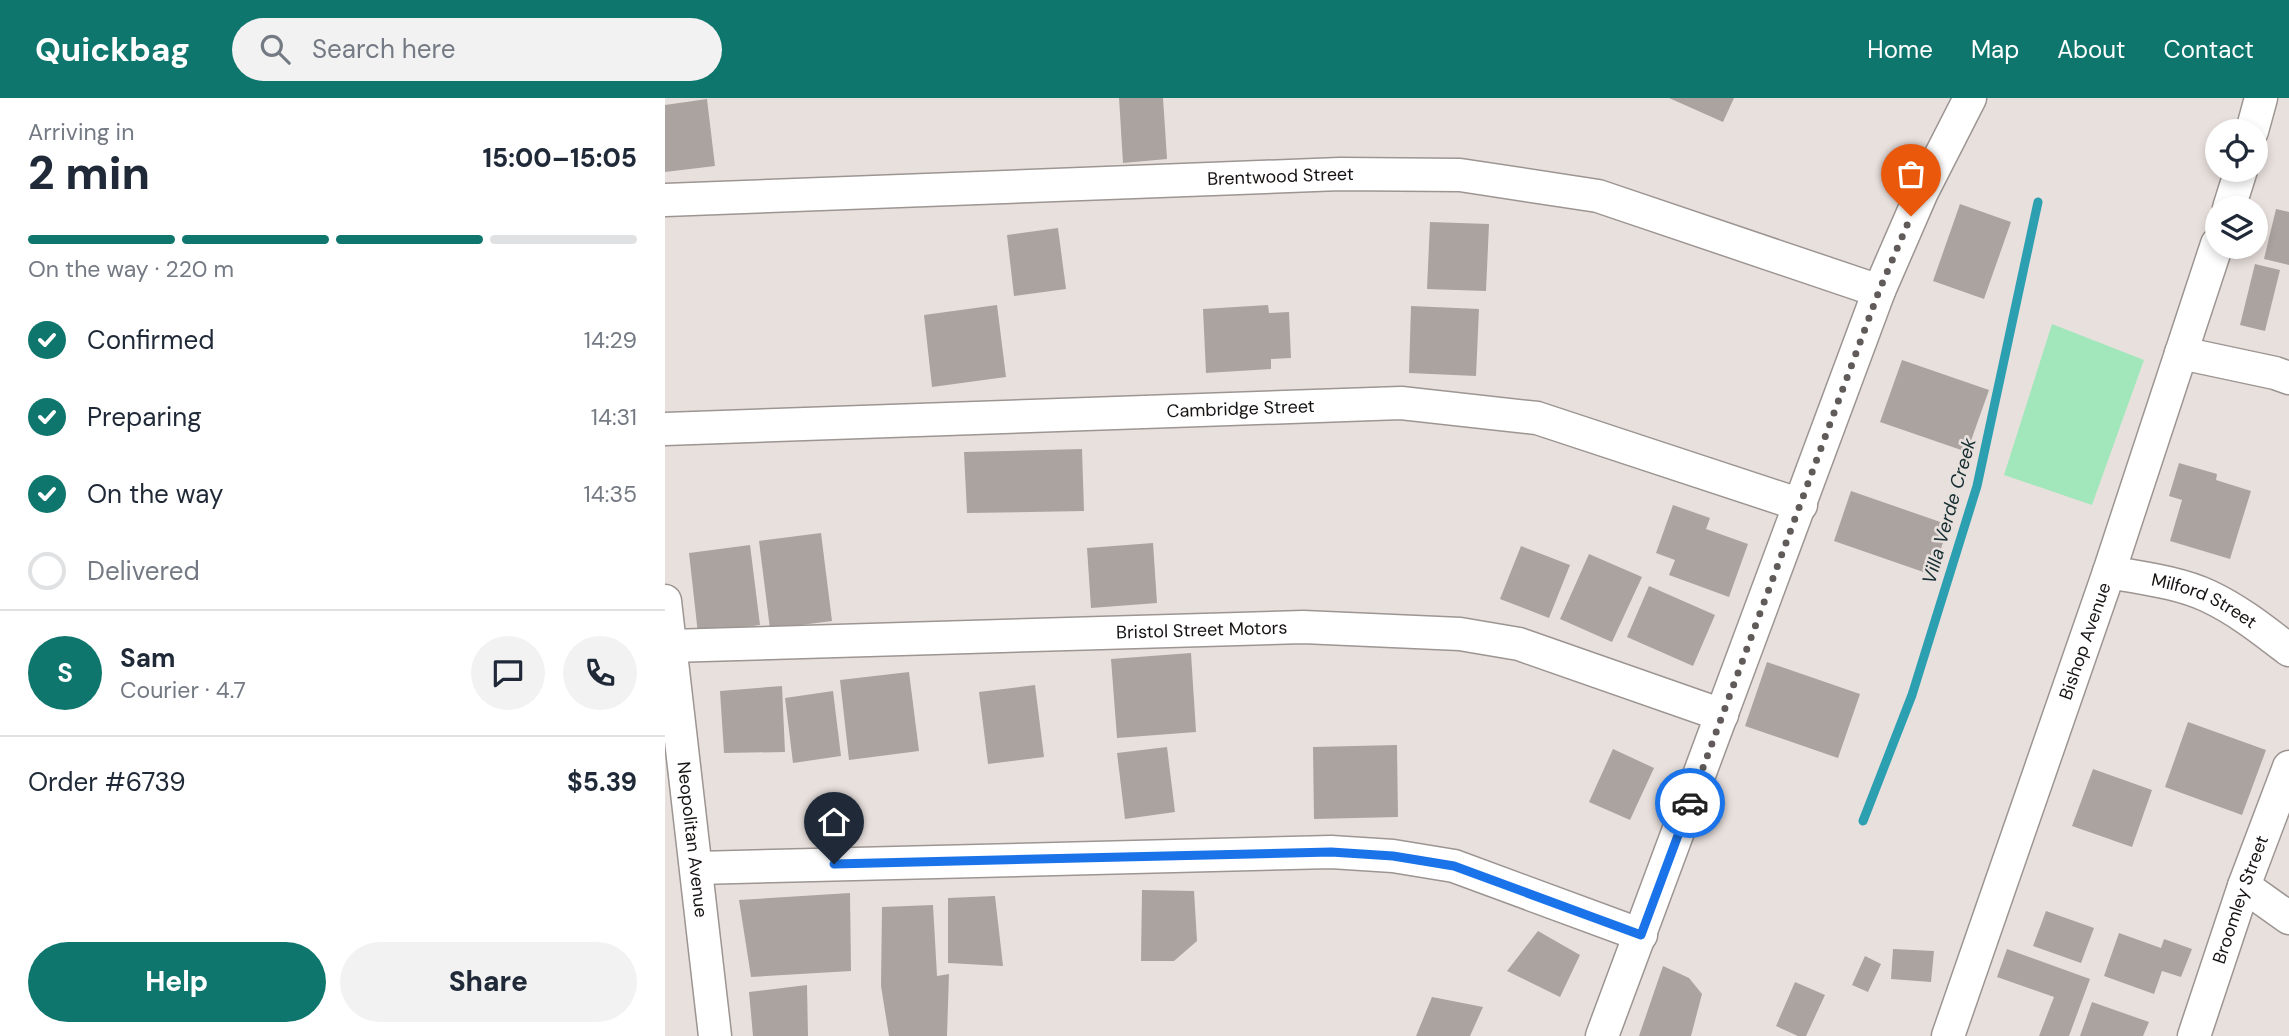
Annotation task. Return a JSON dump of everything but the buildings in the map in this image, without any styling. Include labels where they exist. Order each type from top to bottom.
[{"type":"street","points":[[1602,1036],[1879,291],[1922,192],[1970,98]]},
{"type":"street","points":[[2255,119],[2261,98]]},
{"type":"street","name":"Brentwood Street","points":[[665,200],[1340,174],[1460,175],[1598,196],[1879,291]]},
{"type":"street","name":"Bishop Avenue","points":[[1948,1036],[2109,572],[2212,259]]},
{"type":"street","points":[[2181,353],[2289,378]]},
{"type":"street","name":"Cambridge Street","points":[[665,429],[1401,403],[1537,418],[1801,505]]},
{"type":"street","name":"Milford Street","points":[[2109,572],[2166,583],[2206,595],[2243,615],[2289,650]]},
{"type":"street","name":"Neopolitan Avenue","points":[[665,601],[715,1036]]},
{"type":"street","name":"Bristol Street Motors","points":[[670,646],[1303,627],[1460,634],[1520,644],[1723,715]]},
{"type":"street","name":"Broomley Street","points":[[2194,1036],[2244,886],[2289,767]]},
{"type":"street","points":[[697,868],[1331,852],[1393,856],[1454,866],[1641,935]]},
{"type":"street","points":[[2244,886],[2289,918]]},
{"type":"green space","points":[[2052,324],[2144,360],[2092,505],[2004,475]]},
{"type":"waterway","name":"Villa Verde Creek","points":[[1863,821],[1912,695],[1977,486],[2038,202]]},
{"type":"way so far","points":[[1690,803],[1879,291],[1911,216]]},
{"type":"route","points":[[834,864],[1331,852],[1393,856],[1454,866],[1641,935],[1690,803]]}]
